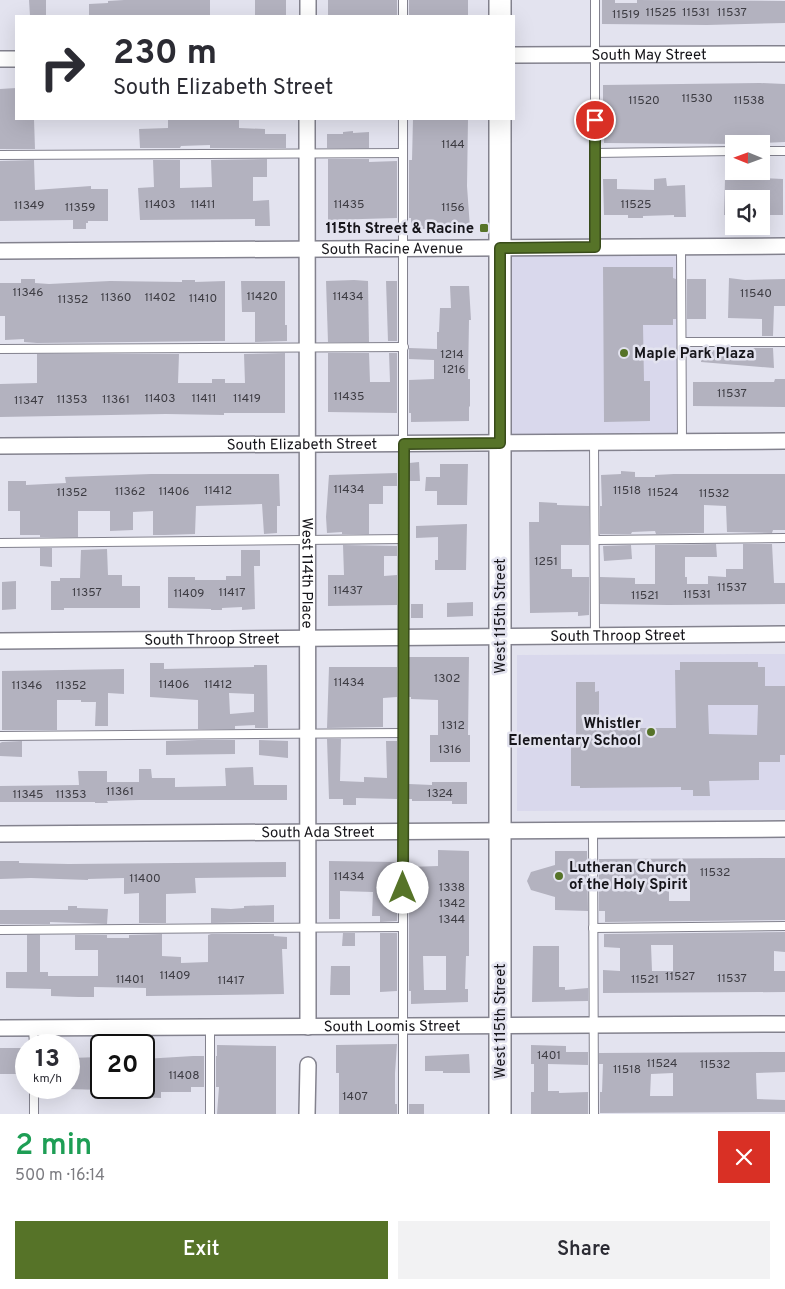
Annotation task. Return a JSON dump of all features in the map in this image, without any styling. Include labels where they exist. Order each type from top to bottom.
[{"type":"street","points":[[308,0],[308,15]]},
{"type":"street","points":[[500,0],[500,15]]},
{"type":"street","name":"South May Street","points":[[515,55],[785,54]]},
{"type":"street","points":[[0,59],[15,59]]},
{"type":"street","name":"West 114th Place","points":[[308,120],[308,1027]]},
{"type":"street","name":"West 115th Street","points":[[500,120],[500,1114]]},
{"type":"street","name":"South Racine Avenue","points":[[0,251],[785,246]]},
{"type":"street","name":"South Elizabeth Street","points":[[0,446],[785,441]]},
{"type":"street","name":"South Throop Street","points":[[0,641],[785,634]]},
{"type":"street","name":"South Ada Street","points":[[0,834],[785,829]]},
{"type":"street","name":"South Loomis Street","points":[[0,1028],[785,1024]]},
{"type":"street","points":[[307,1114],[308,1065]]},
{"type":"lane","points":[[403,0],[403,15]]},
{"type":"lane","points":[[595,0],[595,247]]},
{"type":"lane","points":[[403,120],[403,1114]]},
{"type":"lane","points":[[770,151],[785,151]]},
{"type":"lane","points":[[595,152],[725,152]]},
{"type":"lane","points":[[0,155],[403,153]]},
{"type":"lane","points":[[681,247],[682,441]]},
{"type":"lane","points":[[682,342],[785,342]]},
{"type":"lane","points":[[0,349],[404,347]]},
{"type":"lane","points":[[594,442],[595,636]]},
{"type":"lane","points":[[595,540],[785,538]]},
{"type":"lane","points":[[0,543],[404,539]]},
{"type":"lane","points":[[0,736],[404,733]]},
{"type":"lane","points":[[593,830],[594,1114]]},
{"type":"lane","points":[[593,928],[785,926]]},
{"type":"lane","points":[[0,930],[403,927]]},
{"type":"lane","points":[[210,1027],[210,1114]]},
{"type":"lane","points":[[34,1028],[34,1034]]},
{"type":"lane","points":[[34,1099],[34,1114]]},
{"type":"shaded area","name":"Maple Park Plaza","points":[[679,251],[679,437],[512,438],[511,252]]},
{"type":"shaded area","name":"Whistler Elementary School","points":[[785,654],[785,810],[517,811],[517,655]]},
{"type":"building","points":[[29,0],[46,0],[46,15],[30,15]]},
{"type":"building","points":[[210,0],[210,15],[89,15],[89,4],[108,3],[108,1]]},
{"type":"building","points":[[255,0],[286,0],[286,15],[255,15]]},
{"type":"building","points":[[328,0],[397,0],[397,15],[328,15]]},
{"type":"building","points":[[409,0],[468,0],[468,15],[409,15]]},
{"type":"building","points":[[602,0],[615,0],[615,3],[637,3],[637,0],[785,1],[785,23],[707,25],[602,24]]},
{"type":"building","points":[[785,84],[785,142],[770,143],[770,135],[725,135],[725,144],[604,143],[605,107],[603,107],[603,85]]},
{"type":"building","points":[[15,88],[15,120],[34,120],[35,149],[0,149],[0,89]]},
{"type":"building","points":[[168,120],[239,120],[239,128],[265,129],[265,134],[286,134],[286,148],[210,148],[210,145],[181,146],[180,148],[140,148],[139,129],[168,128]]},
{"type":"building","points":[[413,120],[468,120],[467,186],[470,228],[425,227],[425,229],[411,229],[411,218],[409,218],[409,160],[412,160]]},
{"type":"building","points":[[353,131],[353,133],[369,132],[369,148],[327,148],[327,134],[343,134],[343,132]]},
{"type":"building","points":[[267,159],[267,177],[253,177],[253,201],[269,200],[270,226],[255,226],[255,219],[140,220],[138,188],[154,187],[153,160],[180,160],[180,188],[212,187],[211,160]]},
{"type":"building","points":[[328,159],[369,159],[369,162],[397,161],[397,218],[328,220]]},
{"type":"building","points":[[34,160],[35,190],[91,186],[91,189],[108,189],[108,221],[88,221],[86,229],[73,229],[73,220],[0,221],[0,161]]},
{"type":"building","points":[[666,178],[667,186],[685,185],[686,217],[674,217],[674,215],[628,218],[628,215],[604,215],[603,179],[617,179],[617,189],[654,190],[654,179]]},
{"type":"building","points":[[725,179],[783,179],[783,215],[770,215],[770,190],[725,190],[724,215]]},
{"type":"building","name":"Maple Park Plaza","points":[[603,267],[673,267],[673,278],[676,279],[676,319],[673,319],[673,325],[643,325],[644,381],[650,381],[650,421],[604,422]]},
{"type":"building","points":[[729,278],[745,280],[785,279],[785,306],[774,306],[773,336],[762,336],[762,319],[728,318]]},
{"type":"building","points":[[21,279],[35,279],[35,283],[49,284],[110,281],[225,281],[225,341],[37,343],[24,342],[24,339],[5,340],[5,316],[0,316],[0,283],[21,283]]},
{"type":"building","points":[[687,279],[706,279],[706,319],[687,319]]},
{"type":"building","points":[[241,281],[285,281],[287,341],[255,342],[255,312],[242,312]]},
{"type":"building","points":[[326,281],[368,281],[369,342],[328,342]]},
{"type":"building","points":[[386,281],[397,281],[397,341],[388,341]]},
{"type":"building","points":[[450,286],[469,286],[471,320],[469,320],[469,421],[411,422],[411,413],[409,413],[409,380],[434,379],[434,360],[409,359],[409,348],[437,349],[440,308],[451,308]]},
{"type":"building","points":[[748,348],[773,348],[774,368],[701,362],[702,349],[734,352],[734,349],[748,350]]},
{"type":"building","points":[[285,353],[285,413],[0,417],[0,384],[37,383],[37,354],[179,354],[178,383],[212,383],[212,379],[225,379],[225,383],[245,383],[244,354]]},
{"type":"building","points":[[328,353],[369,353],[370,382],[390,382],[389,353],[397,353],[397,413],[328,412]]},
{"type":"building","points":[[775,379],[785,379],[785,407],[693,406],[693,382],[774,382]]},
{"type":"building","points":[[419,462],[420,481],[409,481],[409,463]]},
{"type":"building","points":[[440,464],[468,464],[467,505],[437,505],[437,491],[425,491],[426,477],[440,477]]},
{"type":"building","points":[[621,471],[635,472],[635,477],[655,477],[655,475],[674,474],[785,474],[785,530],[773,530],[772,533],[727,532],[726,506],[704,505],[704,533],[656,534],[655,531],[632,532],[631,534],[600,534],[600,506],[602,506],[601,475],[621,474]]},
{"type":"building","points":[[397,473],[397,486],[383,486],[383,504],[369,504],[369,534],[327,533],[326,517],[329,475]]},
{"type":"building","points":[[151,474],[279,474],[280,506],[277,506],[277,533],[264,534],[262,504],[196,506],[195,534],[165,535],[153,535],[153,511],[133,512],[133,530],[110,531],[110,511],[78,511],[78,537],[20,535],[20,511],[8,511],[8,481],[26,481],[26,485],[66,483],[65,477]]},
{"type":"building","points":[[539,502],[557,503],[557,505],[589,506],[589,545],[561,545],[561,569],[572,569],[572,577],[589,577],[589,615],[578,616],[578,612],[530,613],[529,522],[539,522]]},
{"type":"building","points":[[467,524],[466,570],[435,570],[435,560],[438,560],[438,537],[416,538],[416,526]]},
{"type":"building","points":[[716,544],[717,557],[685,557],[687,584],[708,584],[708,576],[726,577],[726,569],[743,569],[743,544],[772,544],[774,583],[785,583],[785,604],[600,604],[600,577],[635,578],[635,584],[655,584],[655,545]]},
{"type":"building","points":[[343,545],[397,546],[397,556],[384,556],[384,576],[397,575],[397,605],[328,606],[328,575],[344,575]]},
{"type":"building","points":[[631,545],[632,559],[604,561],[603,546]]},
{"type":"building","points":[[40,548],[52,548],[52,567],[40,566]]},
{"type":"building","points":[[107,549],[108,575],[122,575],[122,586],[140,586],[140,608],[64,608],[64,610],[51,610],[51,581],[60,581],[60,578],[80,578],[81,550]]},
{"type":"building","points":[[241,550],[260,550],[260,566],[254,566],[255,609],[242,610],[242,607],[222,608],[222,610],[168,608],[168,577],[195,577],[195,580],[226,580],[226,576],[241,576]]},
{"type":"building","points":[[16,581],[16,609],[2,610],[2,582]]},
{"type":"building","points":[[473,602],[473,616],[447,617],[447,603]]},
{"type":"building","points":[[411,604],[423,604],[423,618],[411,618]]},
{"type":"building","points":[[409,657],[469,657],[468,735],[470,735],[470,762],[430,762],[430,735],[438,735],[438,700],[411,699],[409,697]]},
{"type":"building","points":[[680,662],[758,662],[758,667],[765,667],[765,686],[785,686],[785,755],[780,755],[780,762],[759,762],[759,780],[709,781],[710,796],[693,796],[693,790],[681,790],[681,787],[580,788],[580,786],[571,786],[571,739],[576,739],[576,682],[595,682],[595,692],[599,691],[599,728],[676,728],[675,670],[680,670]],"holes":[[[708,705],[758,705],[757,735],[709,734]]]},
{"type":"building","points":[[150,663],[164,663],[164,669],[267,665],[268,728],[255,728],[255,725],[235,726],[235,729],[198,729],[198,700],[150,697]],"holes":[[[229,693],[254,694],[254,712],[230,714]]]},
{"type":"building","points":[[329,667],[397,667],[397,697],[383,698],[383,727],[327,728]]},
{"type":"building","points":[[124,669],[124,694],[108,693],[108,726],[95,726],[96,702],[57,700],[57,730],[2,730],[2,671]]},
{"type":"building","points":[[327,739],[341,739],[340,781],[364,782],[364,777],[387,778],[386,741],[397,741],[397,799],[356,798],[356,805],[343,805],[343,799],[329,799]]},
{"type":"building","points":[[235,740],[235,754],[166,755],[166,741]]},
{"type":"building","points":[[259,740],[288,741],[288,758],[259,755]]},
{"type":"building","points":[[22,741],[22,757],[0,756],[0,743]]},
{"type":"building","points":[[253,767],[254,785],[287,785],[287,800],[139,800],[107,801],[108,803],[0,802],[0,786],[79,785],[78,771],[107,771],[107,782],[139,782],[139,769],[151,769],[152,778],[175,778],[175,787],[226,786],[225,768]]},
{"type":"building","points":[[432,782],[467,782],[467,804],[452,804],[452,801],[412,801],[412,799],[409,799],[409,784],[432,785]]},
{"type":"building","points":[[438,850],[469,851],[469,956],[466,956],[465,989],[468,989],[468,1002],[411,1004],[411,991],[409,991],[409,867],[438,866]],"holes":[[[423,956],[446,956],[446,990],[424,990]]]},
{"type":"building","name":"Lutheran Church of the Holy Spirit","points":[[555,851],[587,851],[588,911],[555,910],[555,897],[531,890],[527,881],[531,872],[555,865]]},
{"type":"building","points":[[785,858],[785,920],[605,922],[605,911],[599,911],[599,859]],"holes":[[[669,880],[690,880],[690,901],[669,901]]]},
{"type":"building","points":[[0,861],[69,864],[286,862],[286,877],[195,878],[196,893],[166,894],[166,923],[139,923],[139,893],[124,894],[124,878],[88,880],[0,879]]},
{"type":"building","points":[[329,861],[397,862],[397,921],[380,922],[380,916],[372,916],[373,892],[340,891],[340,919],[329,919]]},
{"type":"building","points":[[274,905],[274,922],[211,923],[211,908],[231,909],[244,908],[244,906]]},
{"type":"building","points":[[68,906],[108,909],[107,924],[50,922],[50,924],[0,924],[0,910],[68,910]]},
{"type":"building","points":[[785,932],[785,952],[774,951],[774,971],[785,971],[785,992],[603,993],[603,970],[620,971],[620,948],[604,947],[604,934]],"holes":[[[651,945],[673,945],[673,971],[652,971]]]},
{"type":"building","points":[[343,933],[355,933],[355,946],[342,946]]},
{"type":"building","points":[[380,933],[397,933],[397,991],[380,992]]},
{"type":"building","points":[[162,934],[162,956],[181,957],[181,963],[208,962],[208,935],[211,934],[274,934],[274,936],[287,937],[287,949],[282,949],[284,994],[146,996],[146,988],[94,987],[94,997],[78,997],[51,996],[51,989],[6,988],[6,972],[27,972],[27,935],[40,935],[40,972],[48,972],[48,976],[98,976],[98,950],[75,950],[75,935],[107,935],[107,938],[129,938],[129,935]]},
{"type":"building","points":[[533,946],[559,946],[559,987],[565,987],[565,990],[588,988],[588,1001],[532,1002]]},
{"type":"building","points":[[331,966],[350,966],[350,995],[330,995]]},
{"type":"building","points":[[397,1044],[395,1104],[397,1104],[397,1114],[339,1114],[339,1073],[336,1073],[336,1045]]},
{"type":"building","points":[[217,1045],[276,1046],[276,1114],[217,1114],[219,1087],[216,1087]]},
{"type":"building","points":[[531,1045],[566,1046],[566,1052],[588,1052],[588,1065],[548,1064],[548,1091],[559,1091],[559,1093],[588,1092],[588,1114],[531,1114],[531,1092],[534,1092],[534,1064],[531,1064]]},
{"type":"building","points":[[0,1048],[15,1048],[15,1074],[0,1074]]},
{"type":"building","points":[[785,1052],[785,1072],[756,1073],[757,1099],[785,1100],[785,1112],[600,1113],[603,1064],[599,1064],[599,1053]],"holes":[[[673,1073],[673,1096],[650,1096],[651,1074]]]},
{"type":"building","points":[[469,1054],[470,1073],[425,1071],[425,1056]]},
{"type":"building","points":[[204,1056],[204,1087],[191,1087],[191,1092],[161,1092],[161,1098],[155,1098],[155,1058]]},
{"type":"building","points":[[90,1057],[90,1090],[80,1089],[80,1058]]},
{"type":"building","points":[[409,1104],[424,1104],[424,1114],[409,1114]]},
{"type":"place","name":"115th Street & Racine","points":[[484,228]]},
{"type":"place","name":"Maple Park Plaza","points":[[624,353]]},
{"type":"place","name":"Whistler Elementary School","points":[[651,732]]},
{"type":"place","name":"Lutheran Church of the Holy Spirit","points":[[559,876]]},
{"type":"route","points":[[403,888],[404,444],[500,443],[500,248],[595,247],[595,120]]}]
